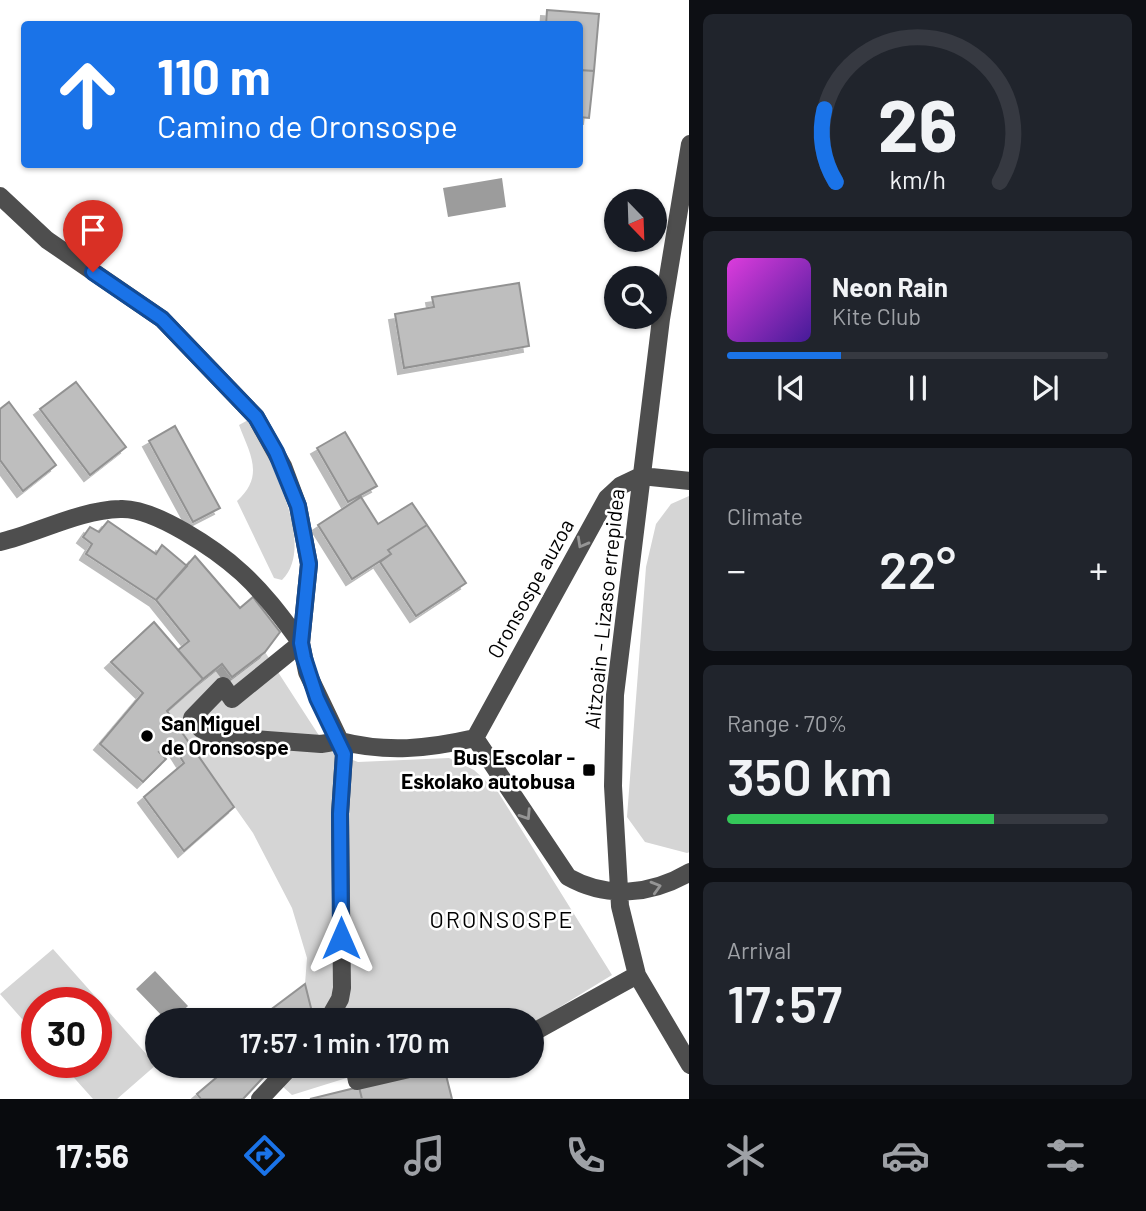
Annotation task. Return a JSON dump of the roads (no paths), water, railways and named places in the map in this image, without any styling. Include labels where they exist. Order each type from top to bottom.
[{"type":"street","name":"Aitzoain - Lizaso errepidea","points":[[689,144],[641,476],[615,695],[613,786],[620,892],[637,975],[689,1065]]},
{"type":"street","points":[[0,197],[47,240],[162,319],[256,417],[276,452],[298,506],[309,564],[301,643],[307,672],[344,754],[340,814],[342,1008]]},
{"type":"street","points":[[676,223],[689,206]]},
{"type":"street","points":[[641,476],[689,481]]},
{"type":"street","name":"Oronsospe auzoa","points":[[475,738],[607,498],[620,486],[641,476]]},
{"type":"street","points":[[0,542],[118,508],[138,510],[184,533],[241,572],[274,607],[301,643]]},
{"type":"street","points":[[301,643],[232,699],[223,686],[192,718],[201,729],[215,736],[321,744],[340,741],[375,750],[440,746],[475,738],[568,877],[589,889],[645,891],[667,884],[689,872]]},
{"type":"street","points":[[544,1026],[637,975]]},
{"type":"street","points":[[335,1008],[340,999]]},
{"type":"street","points":[[260,1099],[280,1078]]},
{"type":"place","name":"San Miguel de Oronsospe","points":[[147,736]]},
{"type":"place","name":"Bus Escolar - Eskolako autobusa","points":[[589,770]]},
{"type":"district","name":"ORONSOSPE","points":[[502,920]]}]
